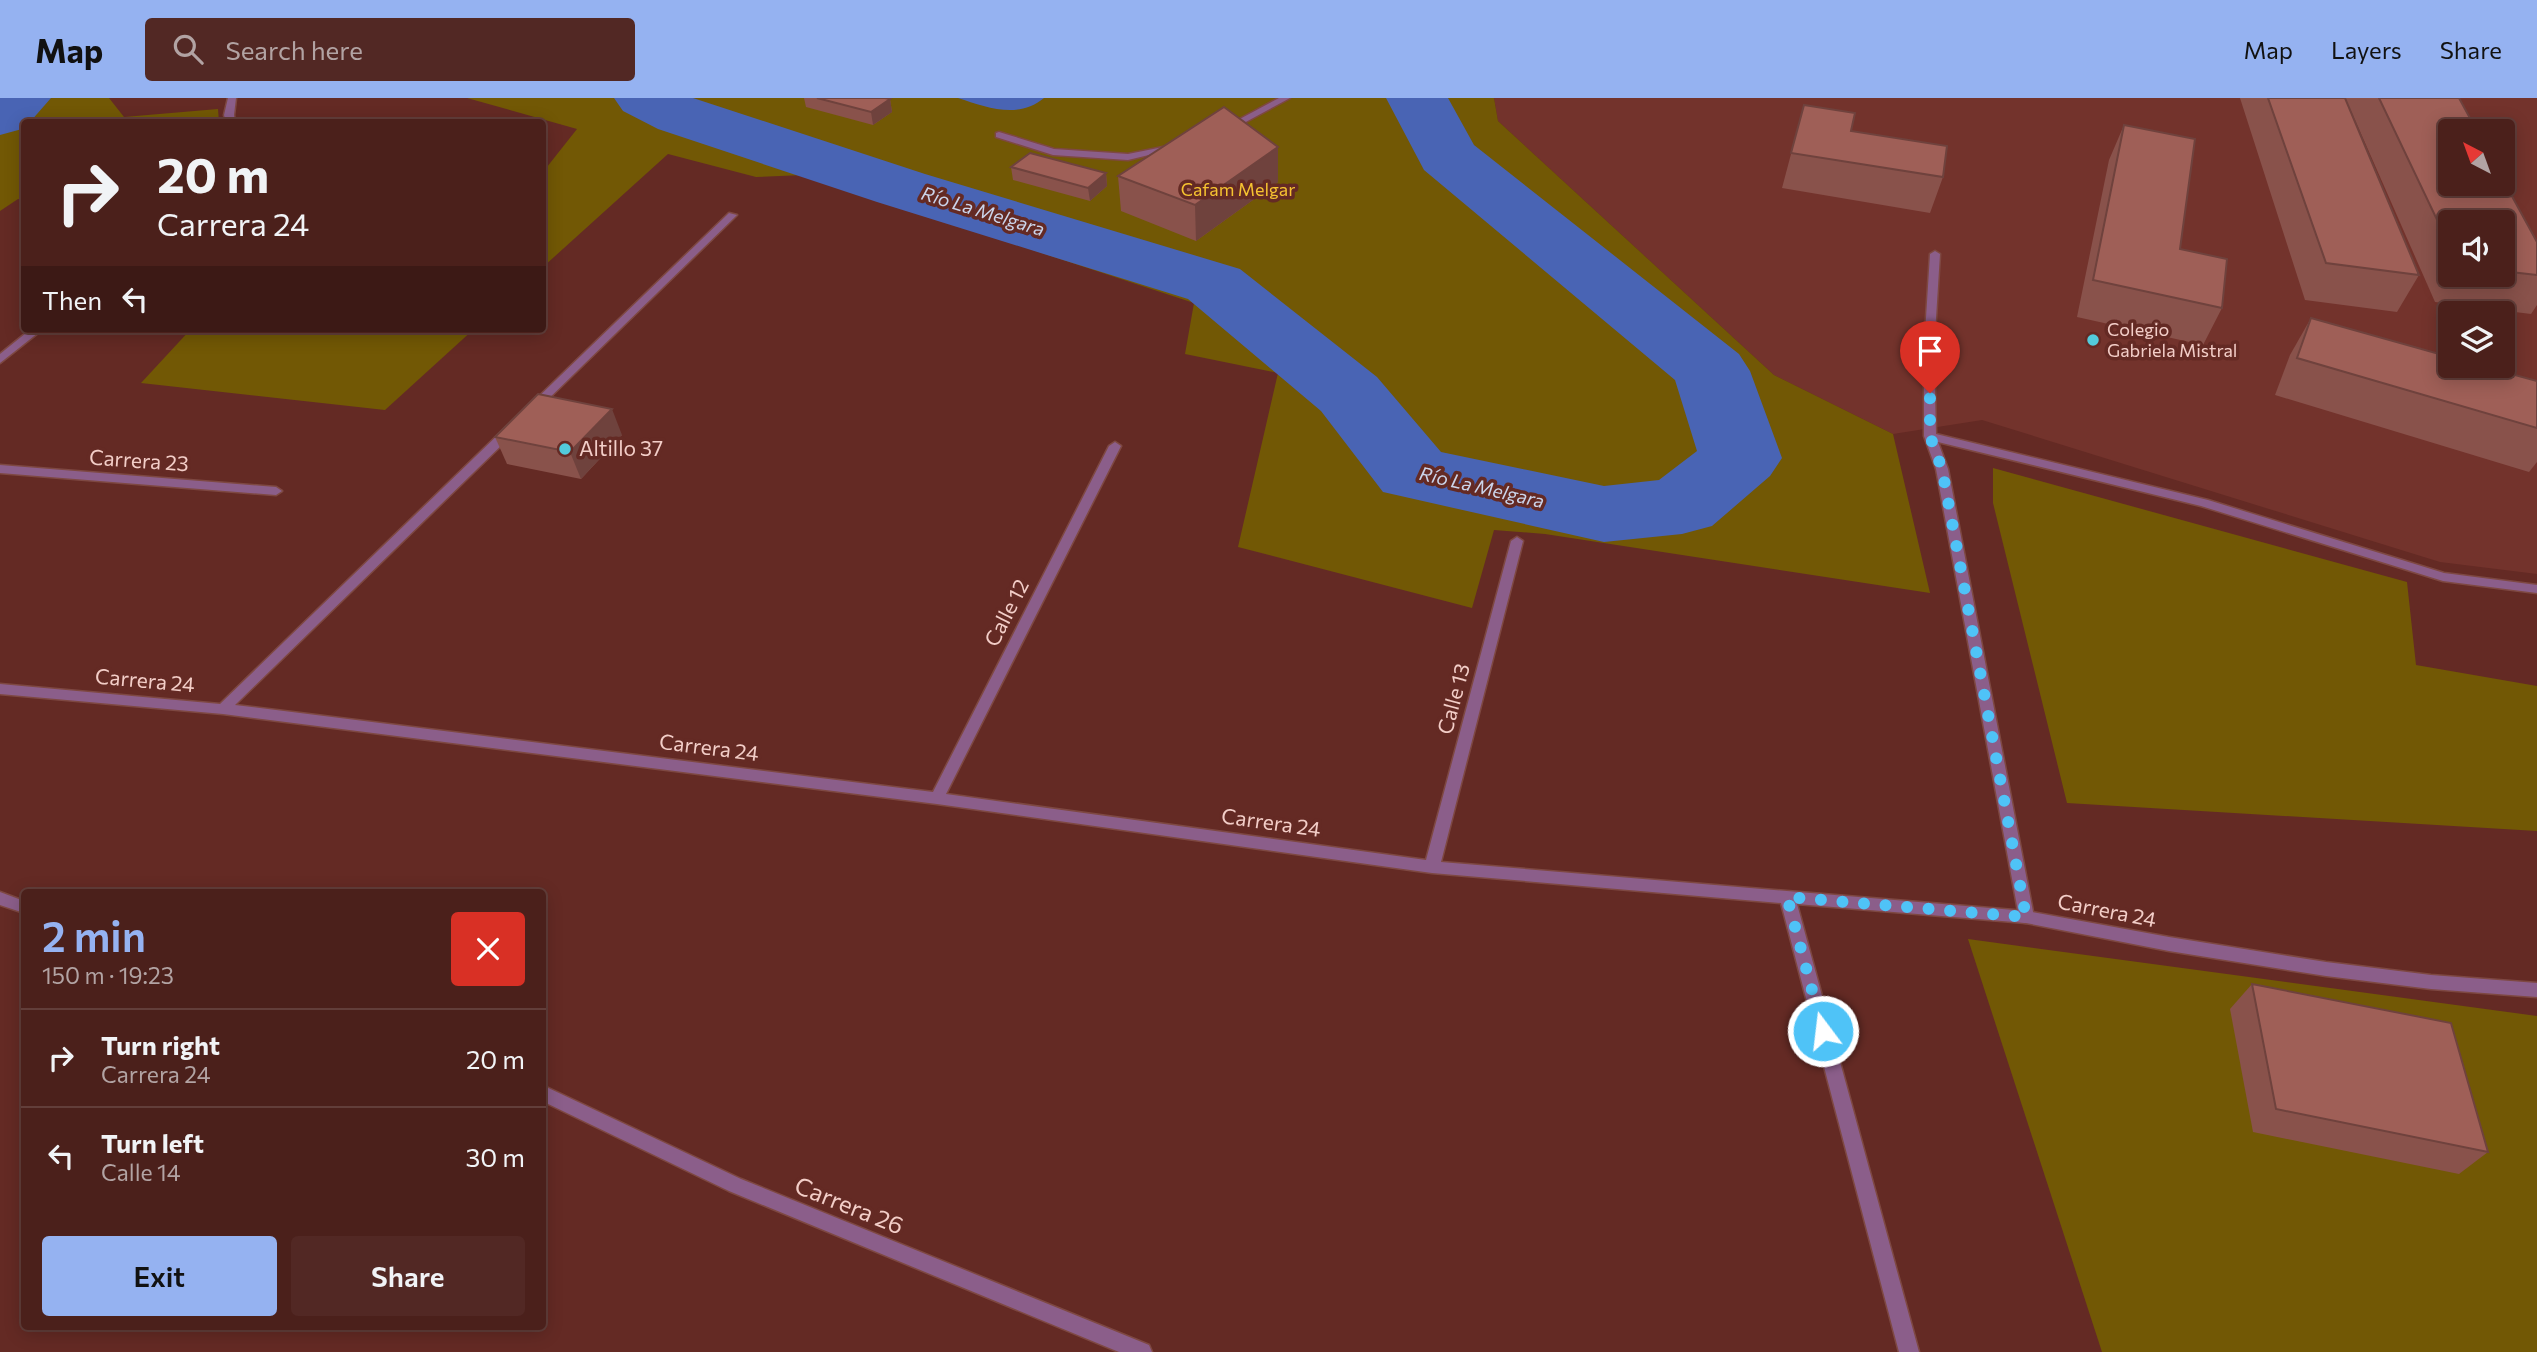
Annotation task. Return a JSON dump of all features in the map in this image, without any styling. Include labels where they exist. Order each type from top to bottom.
[{"type":"street","points":[[230,119],[232,98]]},
{"type":"street","points":[[1214,134],[1286,98]]},
{"type":"street","points":[[999,135],[1054,152],[1128,157],[1179,147]]},
{"type":"street","points":[[223,709],[732,215]]},
{"type":"street","points":[[1935,254],[1929,350],[1930,436],[1942,469],[2026,917]]},
{"type":"street","points":[[0,360],[33,333]]},
{"type":"street","points":[[1930,436],[2204,503],[2443,578],[2537,589]]},
{"type":"street","name":"Calle 12","points":[[937,798],[1115,446]]},
{"type":"street","name":"Carrera 23","points":[[0,469],[276,491]]},
{"type":"street","name":"Calle 13","points":[[1432,867],[1517,541]]},
{"type":"street","name":"Carrera 24","points":[[0,689],[223,709],[937,798],[1432,867],[2026,917],[2112,935],[2314,967],[2480,988],[2537,990]]},
{"type":"street","points":[[1787,897],[1909,1352]]},
{"type":"street","points":[[0,898],[21,906]]},
{"type":"street","name":"Carrera 26","points":[[546,1094],[735,1185],[1142,1352]]},
{"type":"shaded area","name":"Colegio Gabriela Mistral","points":[[1494,98],[2537,98],[2537,574],[2440,562],[1982,420],[1893,434],[1774,375],[1498,121]]},
{"type":"green space","points":[[0,98],[109,98],[124,117],[218,109],[219,119],[21,119],[21,200],[0,211]]},
{"type":"green space","name":"Cafam Melgar","points":[[467,98],[1494,98],[1498,121],[1774,375],[1893,434],[1930,593],[1545,534],[1494,530],[1472,608],[1238,547],[1278,373],[1185,354],[1194,303],[804,175],[756,177],[668,154],[546,264],[546,168],[577,129]]},
{"type":"green space","points":[[187,333],[470,333],[385,410],[141,383]]},
{"type":"green space","points":[[1993,468],[2407,582],[2416,665],[2537,686],[2537,831],[2067,803],[1993,503]]},
{"type":"green space","points":[[1968,939],[2537,1016],[2537,1352],[2102,1352]]},
{"type":"water","points":[[958,98],[1044,98],[1024,109],[1002,110]]},
{"type":"building","points":[[817,98],[885,98],[890,99],[871,112]]},
{"type":"building","points":[[2268,98],[2345,98],[2419,275],[2326,263]]},
{"type":"building","points":[[2379,98],[2459,98],[2470,119],[2438,119],[2438,196],[2512,196],[2537,242],[2537,275],[2515,272],[2515,210],[2438,210],[2438,222]]},
{"type":"building","points":[[1804,105],[1855,113],[1851,131],[1947,146],[1943,177],[1791,153]]},
{"type":"building","points":[[1224,107],[1278,147],[1195,205],[1118,176]]},
{"type":"building","points":[[2124,125],[2195,139],[2180,249],[2227,259],[2222,308],[2093,280]]},
{"type":"building","points":[[1030,153],[1106,173],[1088,188],[1011,167]]},
{"type":"building","points":[[2311,318],[2438,354],[2438,378],[2515,378],[2515,375],[2537,381],[2537,428],[2297,358]]},
{"type":"building","points":[[538,394],[612,409],[570,452],[495,437]]},
{"type":"building","points":[[2252,984],[2451,1023],[2488,1152],[2276,1109]]},
{"type":"waterway","name":"Río La Melgara","points":[[0,116],[20,98]]},
{"type":"waterway","name":"Río La Melgara","points":[[645,98],[680,116],[901,188],[1214,284],[1349,394],[1413,473],[1604,514],[1682,506],[1741,458],[1711,371],[1447,156],[1417,98]]},
{"type":"place","name":"Colegio Gabriela Mistral","points":[[2093,340]]},
{"type":"place","name":"Altillo 37","points":[[565,449]]},
{"type":"route","points":[[1823,1031],[1787,897],[2026,917],[1942,469],[1930,436],[1930,393]]}]
